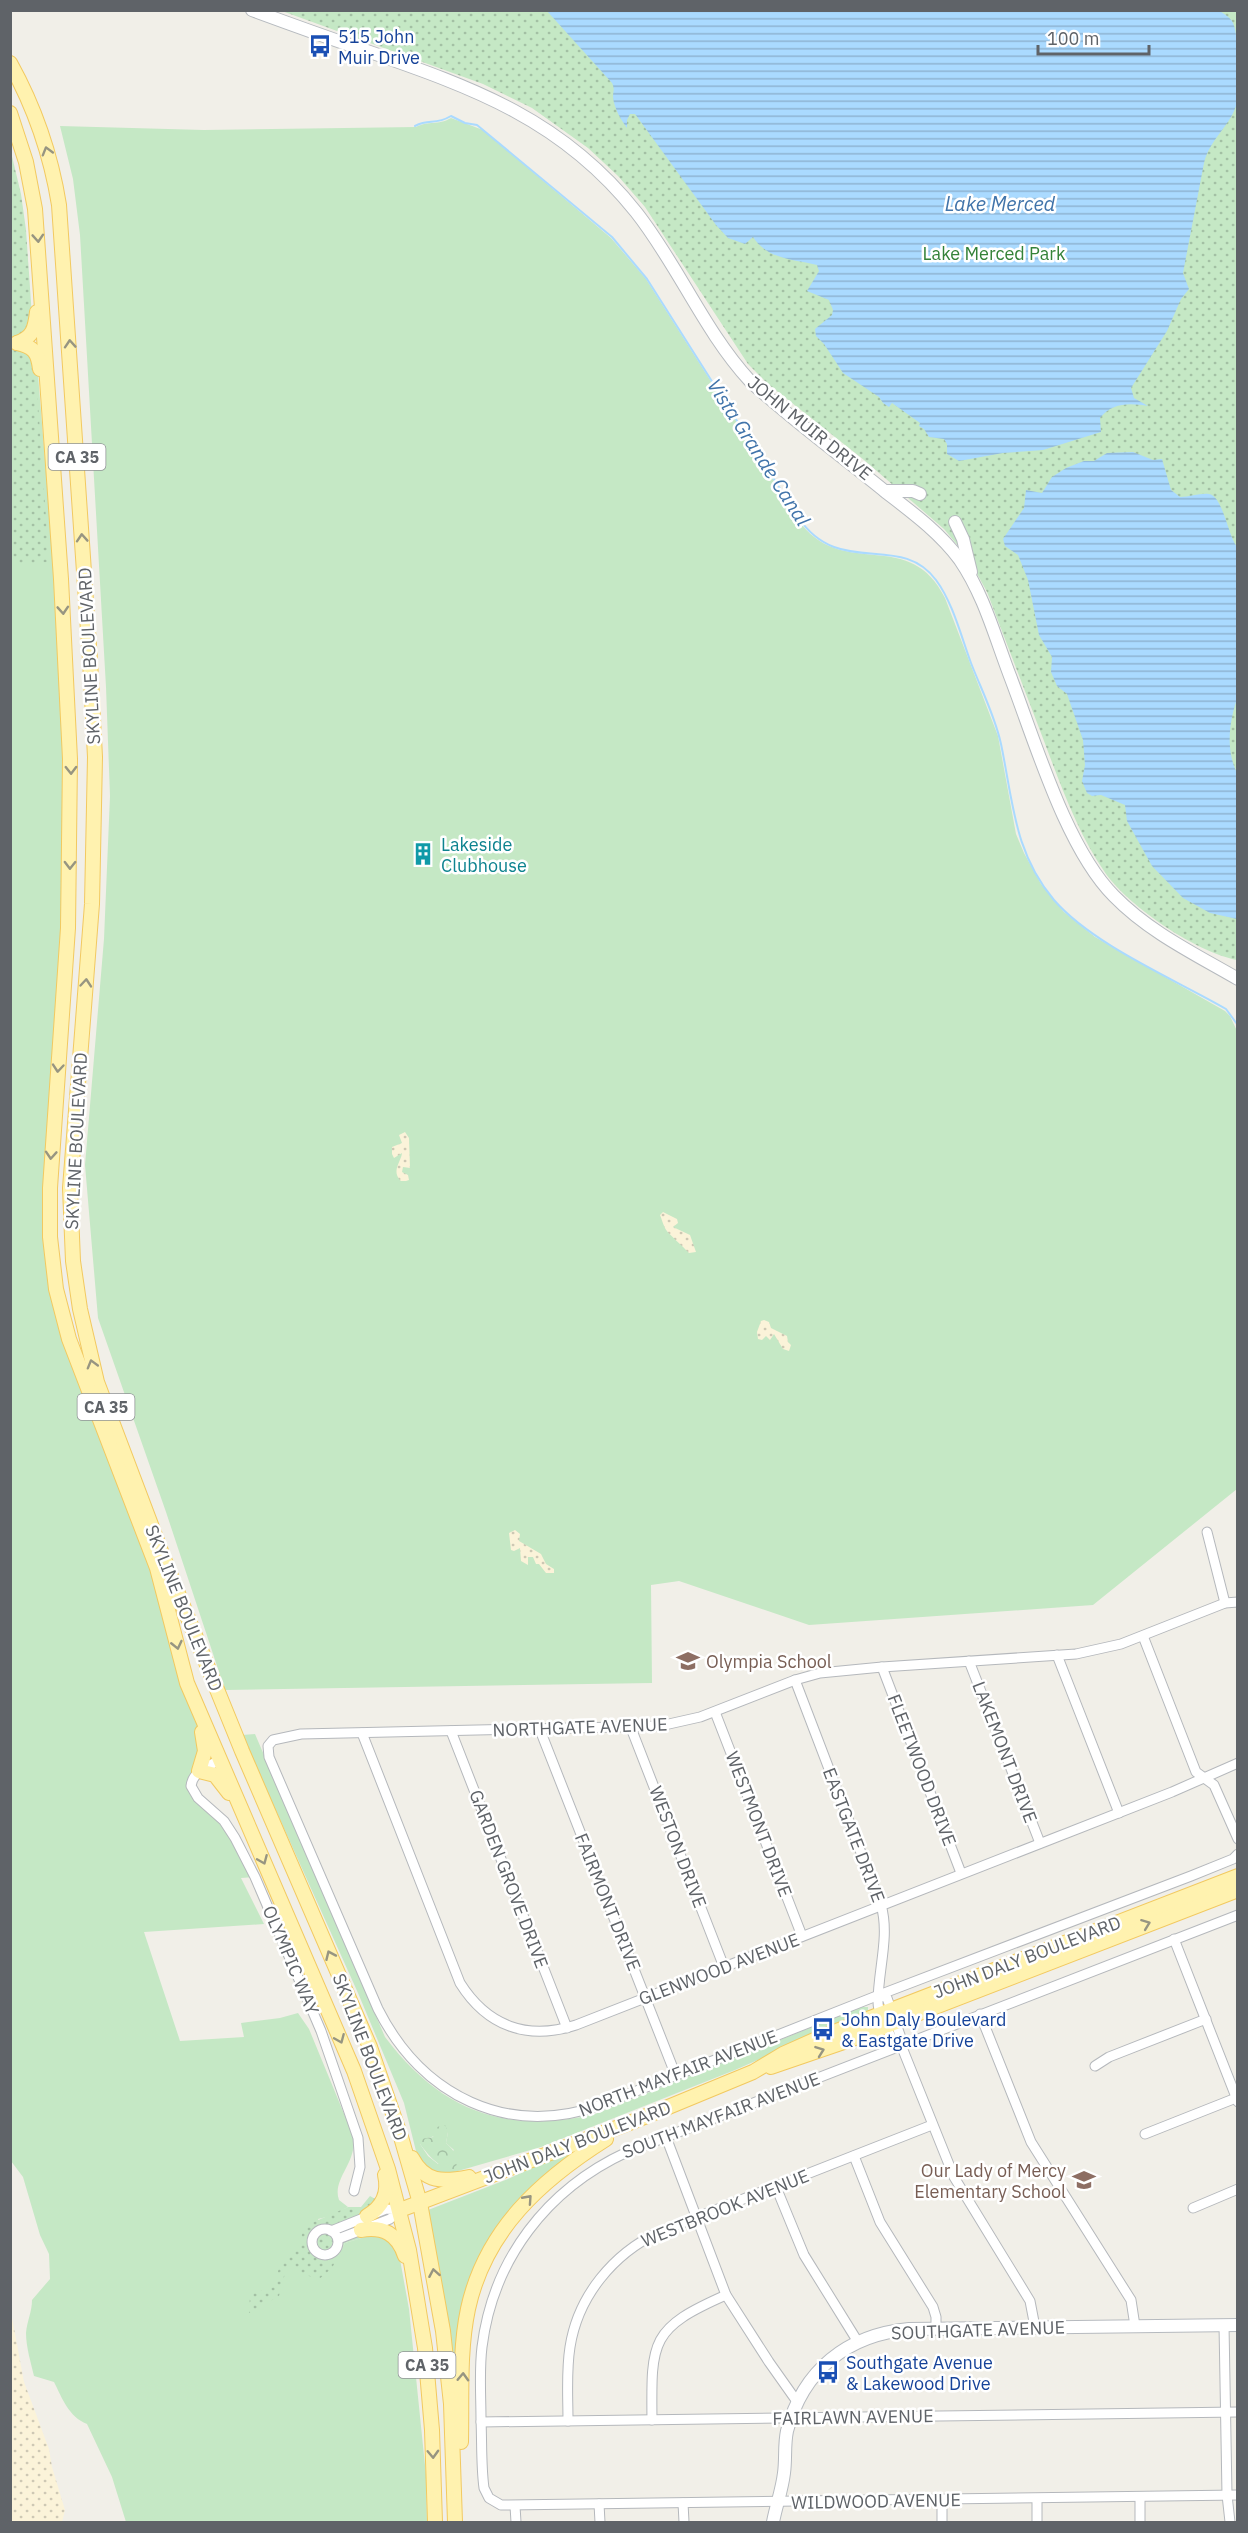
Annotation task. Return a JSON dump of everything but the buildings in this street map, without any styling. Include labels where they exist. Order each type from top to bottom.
[{"type":"main road","name":"SKYLINE BOULEVARD","points":[[10,63],[30,103],[45,141],[59,205],[92,693],[95,782],[93,879],[70,1188],[71,1236],[76,1285],[85,1334],[100,1389],[216,1689],[365,2036],[394,2114],[420,2203],[437,2290],[446,2355],[453,2438],[455,2521]]},
{"type":"main road","name":"SKYLINE BOULEVARD","points":[[10,113],[22,147],[33,192],[42,290],[68,686],[71,783],[67,944],[50,1172],[52,1263],[60,1308],[69,1339],[157,1568],[183,1668],[195,1702],[346,2054],[372,2121],[400,2210],[418,2300],[430,2397],[435,2523]]},
{"type":"main road","points":[[14,343],[27,339],[35,331],[42,290]]},
{"type":"main road","points":[[14,343],[29,346],[36,352],[51,423]]},
{"type":"main road","points":[[216,1689],[231,1739],[228,1754],[220,1760]]},
{"type":"main road","points":[[195,1702],[206,1746],[199,1771],[215,1776],[239,1806]]},
{"type":"main road","points":[[220,1760],[234,1761],[244,1766],[270,1817]]},
{"type":"main road","name":"JOHN DALY BOULEVARD","points":[[400,2210],[632,2122],[753,2072],[791,2061],[888,2018],[1238,1876]]},
{"type":"main road","name":"JOHN DALY BOULEVARD","points":[[888,2018],[1238,1890]]},
{"type":"main road","points":[[394,2114],[416,2165],[431,2179],[454,2180],[515,2166]]},
{"type":"main road","points":[[367,2216],[381,2205],[386,2186],[372,2121]]},
{"type":"main road","points":[[455,2521],[461,2458],[465,2329],[470,2301],[483,2267],[507,2225],[536,2190],[569,2163],[632,2122]]},
{"type":"main road","points":[[361,2230],[379,2229],[397,2239],[404,2251],[418,2300]]},
{"type":"street","name":"JOHN MUIR DRIVE","points":[[252,10],[474,90],[527,116],[565,143],[611,183],[637,213],[728,354],[750,381],[945,543],[974,584],[1058,800],[1091,867],[1110,893],[1134,914],[1177,944],[1238,979]]},
{"type":"street","points":[[885,491],[913,491],[920,494]]},
{"type":"street","points":[[955,522],[963,539],[974,584]]},
{"type":"street","points":[[1203,959],[1238,968]]},
{"type":"street","points":[[1207,1532],[1225,1603]]},
{"type":"street","name":"NORTHGATE AVENUE","points":[[268,1746],[273,1740],[291,1735],[631,1728],[674,1724],[715,1712],[795,1680],[834,1671],[1057,1655],[1106,1649],[1225,1603],[1238,1602]]},
{"type":"street","points":[[1143,1636],[1196,1772],[1214,1785],[1238,1839]]},
{"type":"street","points":[[1057,1655],[1119,1813]]},
{"type":"street","name":"LAKEMONT DRIVE","points":[[969,1661],[1040,1843]]},
{"type":"street","name":"FLEETWOOD DRIVE","points":[[882,1667],[962,1874]]},
{"type":"street","name":"EASTGATE DRIVE","points":[[795,1680],[881,1905],[885,1932],[879,1972],[879,1995]]},
{"type":"street","name":"WESTMONT DRIVE","points":[[715,1712],[802,1936]]},
{"type":"street","name":"WESTON DRIVE","points":[[631,1728],[724,1967]]},
{"type":"street","name":"FAIRMONT DRIVE","points":[[540,1730],[676,2076]]},
{"type":"street","name":"GARDEN GROVE DRIVE","points":[[451,1731],[567,2028]]},
{"type":"street","name":"GLENWOOD AVENUE","points":[[362,1733],[455,1971],[467,1994],[483,2010],[512,2027],[535,2032],[567,2028],[1119,1813],[1238,1763]]},
{"type":"street","name":"NORTH MAYFAIR AVENUE","points":[[268,1746],[269,1757],[378,2009],[401,2048],[434,2082],[477,2106],[514,2115],[550,2116],[585,2111],[879,1995],[1191,1876],[1233,1859],[1238,1854]]},
{"type":"street","points":[[199,1771],[220,1760]]},
{"type":"street","name":"OLYMPIC WAY","points":[[199,1771],[194,1775],[191,1786],[198,1798],[220,1816],[230,1828],[255,1877],[321,2031],[360,2145],[360,2167],[354,2191]]},
{"type":"street","name":"SOUTH MAYFAIR AVENUE","points":[[515,2506],[494,2503],[486,2493],[483,2482],[481,2364],[487,2318],[505,2268],[522,2237],[545,2208],[583,2176],[618,2156],[1238,1914]]},
{"type":"street","points":[[1145,2134],[1237,2100],[1174,1939]]},
{"type":"street","points":[[879,1995],[886,1998],[888,2018],[957,2183],[1030,2301],[1035,2327]]},
{"type":"street","points":[[980,2014],[1031,2142],[1131,2300],[1135,2326]]},
{"type":"street","points":[[1095,2066],[1109,2057],[1206,2019]]},
{"type":"street","name":"WESTBROOK AVENUE","points":[[568,2421],[567,2371],[570,2347],[578,2318],[592,2291],[611,2266],[636,2244],[659,2232],[932,2125]]},
{"type":"street","points":[[666,2137],[726,2295],[768,2362],[798,2403]]},
{"type":"street","points":[[854,2156],[867,2193],[886,2233],[933,2307],[936,2328]]},
{"type":"street","points":[[776,2187],[808,2261],[858,2342]]},
{"type":"street","points":[[1193,2208],[1238,2189]]},
{"type":"street","points":[[386,2209],[400,2210],[390,2219],[361,2230],[334,2235],[367,2216],[386,2209]]},
{"type":"street","points":[[652,2420],[652,2371],[659,2342],[678,2318],[726,2295]]},
{"type":"street","points":[[1224,2325],[1227,2495],[1230,2523]]},
{"type":"street","name":"SOUTHGATE AVENUE","points":[[773,2523],[784,2473],[788,2431],[798,2403],[818,2370],[836,2354],[858,2342],[898,2330],[936,2328],[1238,2325]]},
{"type":"street","name":"FAIRLAWN AVENUE","points":[[482,2422],[1238,2412]]},
{"type":"street","name":"WILDWOOD AVENUE","points":[[515,2506],[1238,2495]]},
{"type":"street","points":[[1140,2497],[1140,2523]]},
{"type":"street","points":[[1037,2499],[1037,2523]]},
{"type":"street","points":[[942,2500],[942,2523]]},
{"type":"street","points":[[683,2503],[684,2523]]},
{"type":"street","points":[[599,2504],[600,2523]]},
{"type":"street","points":[[515,2506],[516,2523]]},
{"type":"green space","name":"Lake Merced Park","points":[[282,11],[1237,11],[1237,960],[1203,948],[1165,927],[1131,901],[1106,874],[1087,843],[1071,809],[987,592],[969,559],[944,529],[864,460],[768,384],[748,364],[645,207],[618,176],[588,148],[532,108],[483,84]]},
{"type":"green space","points":[[451,118],[483,130],[611,238],[646,279],[802,525],[819,541],[838,549],[896,558],[914,564],[931,577],[945,598],[998,736],[1016,834],[1041,884],[1064,912],[1095,937],[1225,1011],[1237,1031],[1237,1489],[1093,1605],[809,1625],[679,1581],[651,1585],[652,1683],[225,1690],[98,1318],[85,1165],[104,939],[110,796],[106,687],[80,235],[73,179],[60,126],[204,130],[416,127]]},
{"type":"green space","points":[[10,148],[21,194],[26,230],[49,562],[11,565]]},
{"type":"green space","points":[[10,347],[37,363],[54,568],[64,761],[62,952],[51,1096],[56,1289],[151,1552],[206,1746],[191,1787],[211,1809],[255,1877],[241,1878],[264,1924],[144,1932],[180,2041],[244,2037],[241,2023],[280,2018],[298,2013],[309,2029],[352,2133],[354,2143],[353,2152],[339,2184],[338,2192],[339,2200],[348,2207],[331,2216],[318,2219],[338,2256],[345,2243],[378,2233],[391,2241],[399,2254],[409,2309],[426,2475],[427,2522],[126,2522],[112,2477],[87,2424],[71,2412],[54,2382],[34,2376],[28,2349],[26,2333],[32,2300],[50,2279],[49,2254],[40,2235],[23,2177],[11,2161]]},
{"type":"green space","points":[[255,1734],[385,2037],[406,2062],[429,2083],[452,2099],[477,2111],[504,2118],[532,2121],[562,2120],[595,2114],[862,2007],[868,2007],[868,2011],[735,2070],[541,2147],[444,2175],[426,2171],[418,2159],[404,2103],[358,1993],[242,1735]],"holes":[[[448,2132],[446,2143],[454,2150],[438,2164],[428,2156],[420,2144],[428,2138]]]},
{"type":"green space","points":[[445,2125],[448,2132],[446,2143],[455,2155],[456,2169],[440,2165],[420,2144],[421,2139],[433,2137],[437,2127]]},
{"type":"green space","points":[[602,2135],[575,2154],[483,2259],[457,2397],[448,2320],[428,2210],[508,2179]]},
{"type":"green space","points":[[370,2196],[377,2200],[371,2208],[378,2233],[345,2243],[332,2268],[318,2280],[287,2266],[279,2296],[249,2313],[250,2294],[273,2287],[281,2262],[300,2246],[302,2233],[307,2225],[348,2207],[361,2207]]},
{"type":"sand","points":[[405,1132],[409,1138],[410,1168],[403,1167],[402,1172],[408,1175],[409,1180],[401,1181],[397,1170],[402,1153],[394,1158],[392,1147],[402,1143],[399,1135]]},
{"type":"sand","points":[[663,1212],[677,1219],[678,1223],[673,1227],[690,1235],[696,1252],[689,1253],[666,1230],[660,1215]]},
{"type":"sand","points":[[761,1321],[769,1322],[771,1328],[787,1336],[791,1345],[789,1351],[783,1349],[774,1334],[770,1340],[766,1336],[762,1340],[758,1339],[757,1332]]},
{"type":"sand","points":[[515,1530],[520,1534],[519,1541],[541,1554],[546,1564],[554,1569],[554,1573],[546,1573],[539,1564],[536,1564],[533,1557],[528,1557],[528,1565],[521,1561],[520,1548],[511,1550],[509,1533]]},
{"type":"sand","points":[[10,2307],[24,2382],[49,2449],[65,2510],[62,2522],[11,2522]]},
{"type":"water","name":"Lake Merced","points":[[547,11],[1220,11],[1231,19],[1237,38],[1237,102],[1231,118],[1211,146],[1204,163],[1183,273],[1189,289],[1181,299],[1167,331],[1131,388],[1134,398],[1148,406],[1129,404],[1116,406],[1100,418],[1101,432],[1043,450],[1003,453],[959,461],[947,454],[947,444],[944,439],[929,437],[919,426],[920,423],[892,403],[889,407],[879,397],[843,373],[816,336],[815,329],[832,315],[833,310],[829,300],[807,291],[819,271],[817,265],[774,254],[759,245],[753,237],[745,244],[728,238],[716,225],[635,114],[630,114],[627,128],[615,105],[612,83]]},
{"type":"water","points":[[1133,452],[1153,460],[1162,459],[1171,490],[1180,497],[1206,494],[1214,496],[1222,509],[1237,547],[1238,696],[1232,716],[1230,746],[1238,775],[1237,919],[1210,913],[1183,898],[1152,866],[1127,821],[1125,805],[1101,795],[1092,796],[1087,793],[1082,781],[1085,765],[1083,740],[1067,694],[1057,686],[1051,672],[1052,657],[1039,635],[1028,580],[1018,555],[1005,546],[1003,539],[1024,508],[1026,490],[1042,493],[1052,477],[1066,468],[1084,461],[1094,461],[1107,453]]},
{"type":"waterway","name":"Vista Grande Canal","points":[[415,126],[425,122],[440,121],[451,116],[465,123],[477,125],[612,237],[647,279],[798,517],[814,535],[832,546],[850,551],[905,558],[921,566],[936,580],[952,609],[995,723],[1017,826],[1031,864],[1041,882],[1054,900],[1090,932],[1135,960],[1226,1009],[1237,1024]]},
{"type":"place","name":"515 John Muir Drive","points":[[320,46]]},
{"type":"place","name":"Lakeside Clubhouse","points":[[423,854]]},
{"type":"place","name":"Olympia School","points":[[688,1661]]},
{"type":"place","name":"John Daly Boulevard & Eastgate Drive","points":[[823,2029]]},
{"type":"place","name":"Our Lady of Mercy Elementary School","points":[[1084,2180]]},
{"type":"place","name":"Southgate Avenue & Lakewood Drive","points":[[828,2372]]}]
